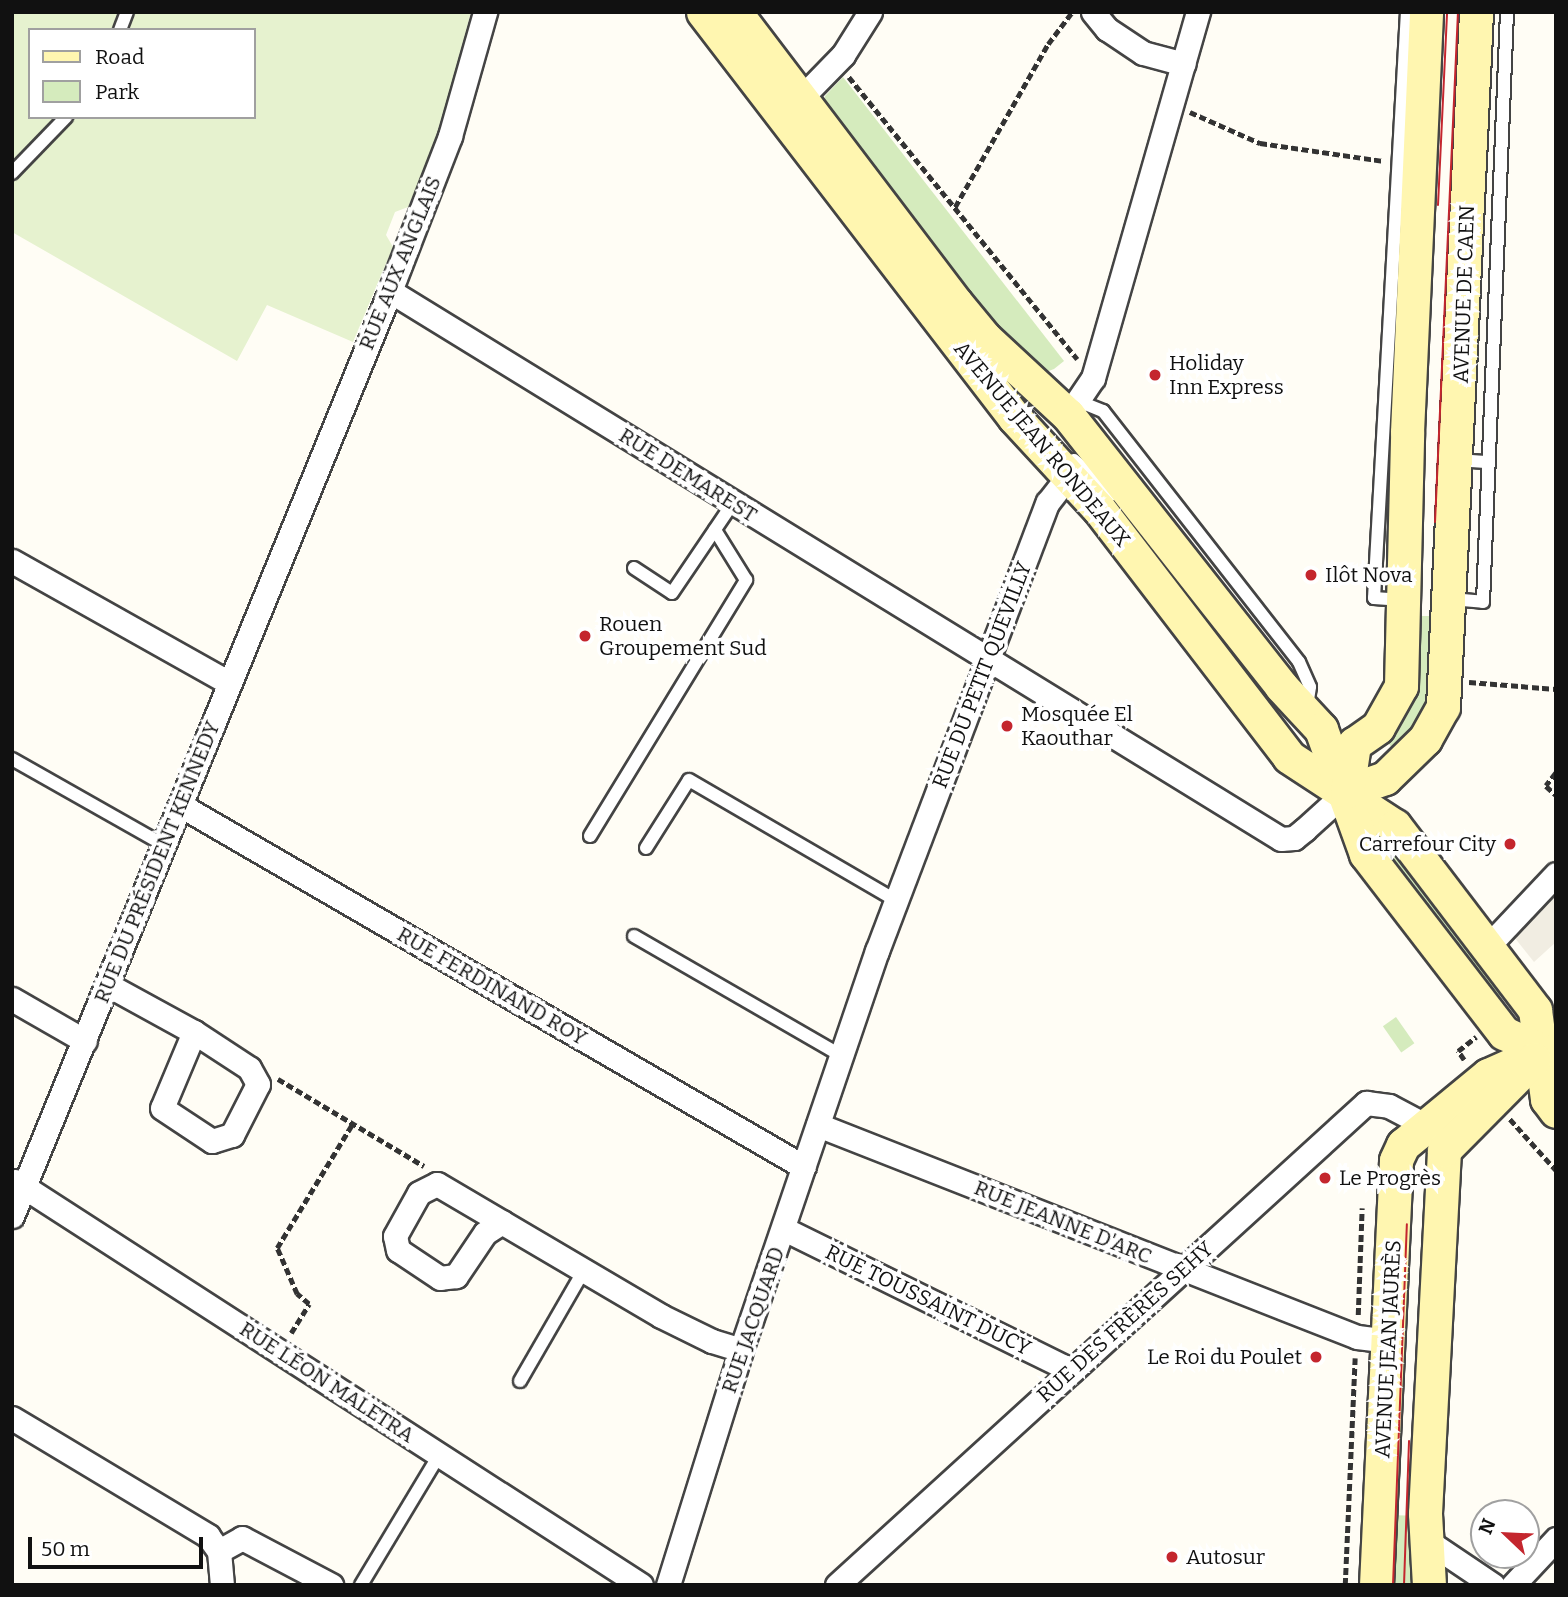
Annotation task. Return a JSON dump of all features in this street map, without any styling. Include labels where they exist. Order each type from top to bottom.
[{"type":"main road","name":"AVENUE JEAN RONDEAUX","points":[[703,12],[1014,417],[1067,478],[1099,509],[1289,757],[1347,791]]},
{"type":"main road","name":"AVENUE JEAN RONDEAUX","points":[[735,12],[985,338],[1073,408],[1292,709],[1321,729],[1347,791],[1366,854],[1504,1033],[1548,1055]]},
{"type":"main road","points":[[1426,12],[1414,79],[1395,446],[1395,591],[1401,687],[1378,727],[1354,744],[1347,791],[1395,825],[1535,1010],[1548,1055],[1547,1099],[1556,1111]]},
{"type":"main road","name":"AVENUE DE CAEN","points":[[1347,791],[1385,778],[1424,739],[1443,707],[1445,680],[1462,592],[1457,460],[1479,311],[1487,124],[1476,12]]},
{"type":"main road","points":[[1395,591],[1462,592]]},
{"type":"main road","name":"AVENUE JEAN JAURÈS","points":[[1376,1585],[1396,1160],[1403,1145],[1436,1134],[1488,1075],[1548,1055]]},
{"type":"main road","points":[[1429,1585],[1429,1542],[1425,1513],[1433,1344],[1436,1134]]},
{"type":"street","points":[[800,99],[836,61],[870,12]]},
{"type":"street","points":[[1093,12],[1107,29],[1143,53],[1184,64]]},
{"type":"street","points":[[1073,408],[1093,378],[1198,12]]},
{"type":"street","name":"RUE AUX ANGLAIS","points":[[300,508],[390,291],[450,136],[480,14]]},
{"type":"street","name":"RUE DEMAREST","points":[[390,291],[1280,839],[1294,838],[1306,830],[1347,791]]},
{"type":"street","name":"RUE DU PETIT QUEVILLY","points":[[897,901],[986,659],[1053,491],[1067,478]]},
{"type":"street","name":"RUE DU PRÉSIDENT KENNEDY","points":[[12,1216],[19,1184],[85,1041],[300,508]]},
{"type":"street","points":[[12,561],[229,683]]},
{"type":"street","name":"RUE FERDINAND ROY","points":[[180,805],[804,1167]]},
{"type":"street","points":[[1488,946],[1556,874]]},
{"type":"street","name":"RUE JACQUARD","points":[[668,1585],[741,1350],[877,951],[897,901]]},
{"type":"street","points":[[108,985],[194,1032],[249,1068],[258,1084],[232,1135],[212,1141],[162,1108],[194,1032]]},
{"type":"street","points":[[12,999],[85,1041]]},
{"type":"street","name":"RUE DES FRÈRES SEHY","points":[[837,1585],[1366,1103],[1389,1106],[1436,1134]]},
{"type":"street","name":"RUE JEANNE D'ARC","points":[[818,1125],[1357,1337],[1388,1341]]},
{"type":"street","name":"RUE LÉON MALETRA","points":[[19,1184],[641,1585]]},
{"type":"street","points":[[502,1222],[485,1233],[456,1276],[440,1278],[398,1250],[395,1236],[419,1193],[437,1184],[502,1222],[584,1270],[662,1316],[712,1341],[741,1350]]},
{"type":"street","name":"RUE TOUSSAINT DUCY","points":[[784,1229],[1072,1371]]},
{"type":"street","points":[[12,1418],[208,1536],[219,1551],[222,1585]]},
{"type":"street","points":[[219,1551],[242,1538],[331,1585]]},
{"type":"street","points":[[1513,1585],[1556,1539]]},
{"type":"street","points":[[1429,1542],[1493,1585]]},
{"type":"lane","name":"AVENUE JEAN RONDEAUX","points":[[718,12],[1007,390],[1118,499],[1227,641]]},
{"type":"lane","points":[[1406,12],[1414,79]]},
{"type":"lane","points":[[1487,124],[1507,12]]},
{"type":"lane","points":[[12,173],[64,119]]},
{"type":"lane","points":[[1462,592],[1489,462],[1479,311]]},
{"type":"lane","points":[[1457,460],[1489,462]]},
{"type":"lane","points":[[634,568],[671,593],[733,503]]},
{"type":"lane","points":[[590,836],[746,580],[715,530]]},
{"type":"lane","points":[[12,759],[164,845]]},
{"type":"lane","points":[[646,848],[690,780],[897,901]]},
{"type":"lane","points":[[634,936],[842,1056]]},
{"type":"lane","points":[[520,1381],[584,1270]]},
{"type":"lane","points":[[361,1585],[439,1455]]},
{"type":"path","points":[[955,207],[1048,44],[1072,12]]},
{"type":"path","points":[[836,61],[1093,378]]},
{"type":"path","points":[[1182,108],[1259,143],[1387,161]]},
{"type":"path","points":[[1445,680],[1556,689]]},
{"type":"path","points":[[1556,773],[1546,786],[1556,795]]},
{"type":"path","points":[[255,1078],[279,1079],[424,1166],[437,1184]]},
{"type":"path","points":[[279,1351],[309,1304],[297,1294],[277,1248],[353,1124]]},
{"type":"path","points":[[1523,1135],[1556,1170]]},
{"type":"path","points":[[1357,1328],[1362,1209]]},
{"type":"path","points":[[1345,1585],[1356,1348]]},
{"type":"green space","points":[[12,12],[471,12],[439,134],[408,207],[395,212],[386,235],[393,247],[353,342],[267,305],[237,361],[12,232]]},
{"type":"green space","points":[[843,77],[1064,361],[1054,369],[1038,375],[985,323],[823,108],[825,96]]},
{"type":"green space","points":[[1416,616],[1434,616],[1426,711],[1394,751],[1385,738],[1407,708]]},
{"type":"green space","points":[[1397,850],[1507,991],[1496,1000],[1386,859]]},
{"type":"green space","points":[[1396,1017],[1414,1043],[1401,1052],[1383,1026]]},
{"type":"green space","points":[[1389,1515],[1414,1516],[1412,1585],[1387,1585]]},
{"type":"shaded area","points":[[1556,862],[1556,942],[1534,962],[1499,918]]},
{"type":"tram line","points":[[1438,205],[1447,12]]},
{"type":"tram line","points":[[1435,522],[1458,12]]},
{"type":"tram line","points":[[1393,1585],[1407,1224]]},
{"type":"tram line","points":[[1404,1585],[1409,1441]]},
{"type":"place","name":"Holiday Inn Express","points":[[1155,375]]},
{"type":"place","name":"Ilôt Nova","points":[[1311,575]]},
{"type":"place","name":"Rouen Groupement Sud","points":[[585,636]]},
{"type":"place","name":"Mosquée El Kaouthar","points":[[1007,726]]},
{"type":"place","name":"Carrefour City","points":[[1510,844]]},
{"type":"place","name":"Le Progrès","points":[[1325,1178]]},
{"type":"place","name":"Le Roi du Poulet","points":[[1316,1357]]},
{"type":"place","name":"Autosur","points":[[1172,1557]]}]
